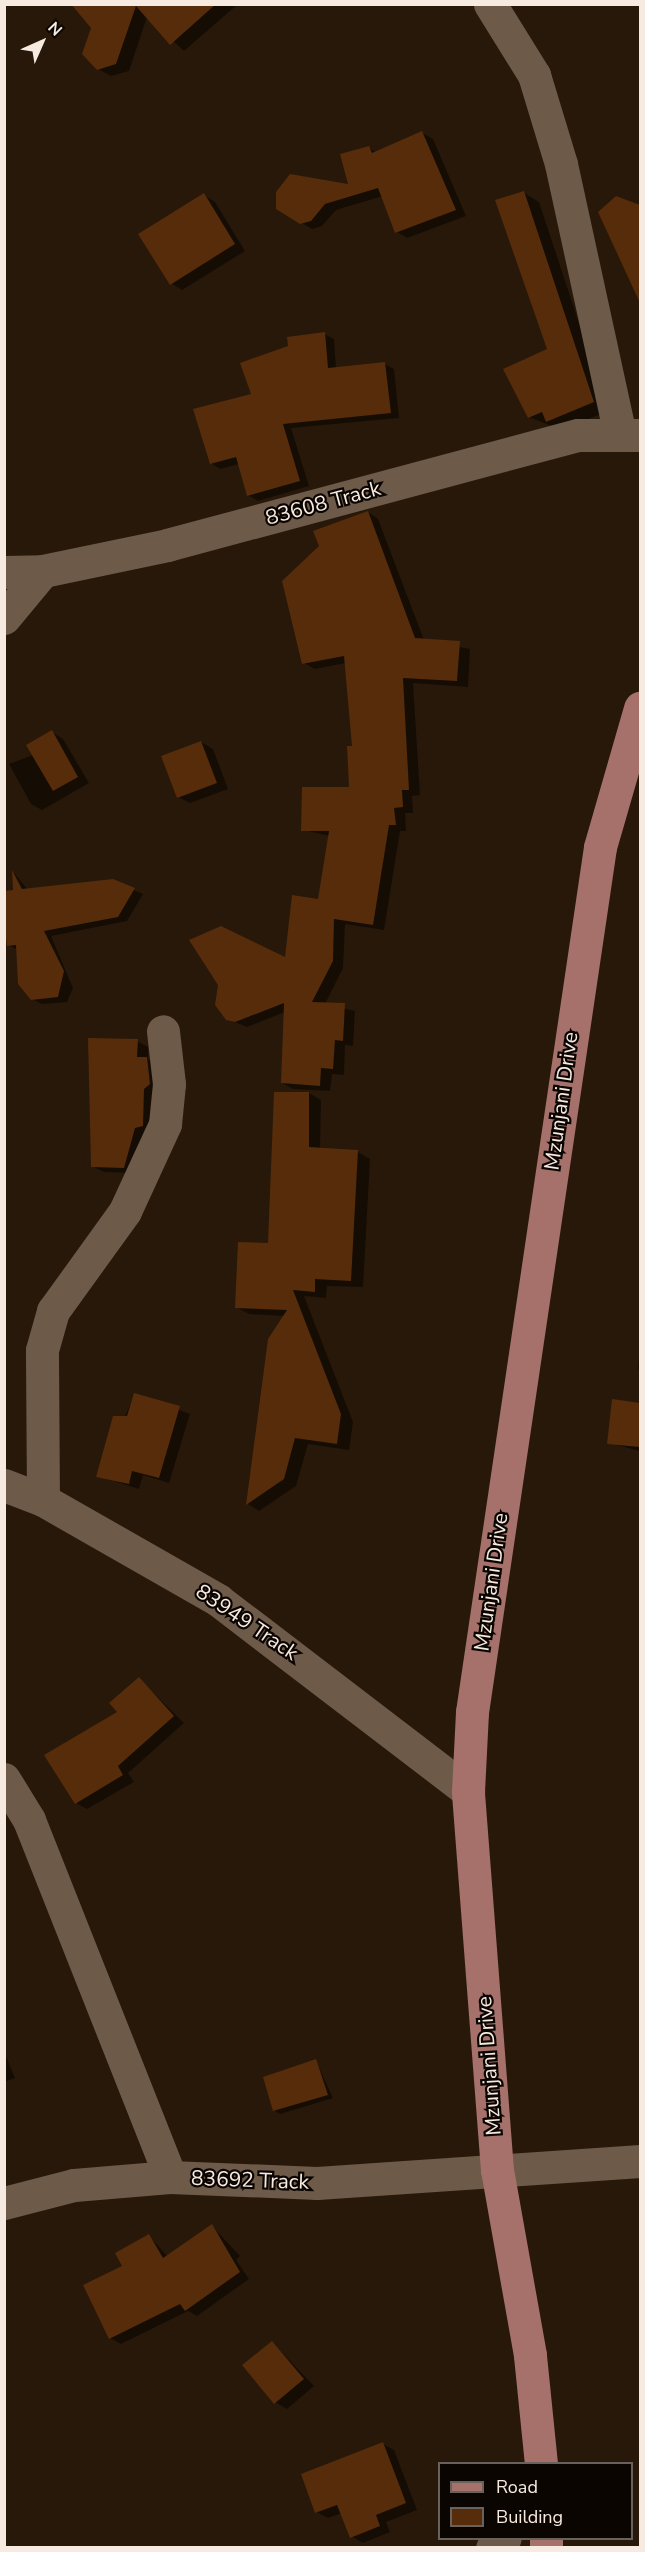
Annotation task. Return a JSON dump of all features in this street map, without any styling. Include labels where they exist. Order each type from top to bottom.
[{"type":"main road","name":"Mzunjani Drive","points":[[541,2462],[530,2355],[497,2170],[468,1791],[472,1712],[600,847],[640,708]]},
{"type":"street","points":[[490,4],[534,75],[561,164],[630,435]]},
{"type":"street","name":"83608 Track","points":[[4,572],[43,571],[167,545],[578,435],[630,435]]},
{"type":"street","points":[[4,618],[43,571]]},
{"type":"street","points":[[42,1500],[42,1350],[53,1311],[125,1211],[165,1124],[169,1084],[163,1031]]},
{"type":"street","name":"83949 Track","points":[[4,1485],[42,1500],[218,1600],[468,1791]]},
{"type":"street","points":[[4,1779],[29,1820],[170,2176]]},
{"type":"street","name":"83692 Track","points":[[4,2203],[74,2185],[170,2176],[317,2183],[640,2161]]},
{"type":"building","points":[[71,4],[216,4],[170,45],[136,6],[116,64],[97,70],[82,54],[91,28]]},
{"type":"building","points":[[422,131],[456,210],[395,233],[378,188],[325,204],[311,221],[300,224],[276,209],[276,192],[290,174],[348,184],[340,154],[369,146],[372,153]]},
{"type":"building","points":[[524,191],[594,402],[546,422],[542,412],[528,418],[503,369],[547,349],[495,200]]},
{"type":"building","points":[[204,193],[235,244],[170,285],[138,234]]},
{"type":"building","points":[[616,196],[640,205],[640,303],[598,212]]},
{"type":"building","points":[[325,332],[328,368],[385,362],[391,413],[283,424],[300,481],[247,496],[236,457],[210,464],[193,409],[251,394],[240,363],[288,346],[287,337]]},
{"type":"building","points":[[368,511],[415,638],[460,641],[457,681],[403,678],[409,790],[402,790],[403,807],[394,808],[396,825],[389,825],[373,925],[334,919],[333,961],[312,1002],[345,1003],[343,1041],[335,1040],[333,1069],[321,1068],[320,1086],[281,1083],[284,1003],[235,1022],[226,1020],[215,1005],[218,985],[189,940],[221,926],[285,957],[292,895],[318,899],[329,831],[301,831],[302,787],[349,787],[347,746],[352,746],[344,656],[302,664],[282,581],[319,546],[313,531]]},
{"type":"building","points":[[52,730],[78,777],[53,791],[26,745]]},
{"type":"building","points":[[201,741],[217,783],[177,798],[161,756]]},
{"type":"building","points":[[12,870],[22,889],[113,879],[135,888],[118,917],[44,931],[64,971],[58,997],[31,1000],[18,984],[16,945],[7,946],[4,924],[4,891],[13,890]]},
{"type":"building","points":[[88,1038],[138,1039],[137,1057],[147,1057],[150,1084],[144,1089],[143,1126],[135,1128],[124,1168],[91,1167]]},
{"type":"building","points":[[274,1092],[309,1092],[309,1147],[358,1150],[351,1281],[315,1279],[315,1292],[293,1290],[341,1414],[337,1444],[295,1438],[284,1479],[246,1505],[268,1339],[287,1310],[235,1308],[238,1242],[268,1243]]},
{"type":"building","points":[[134,1393],[180,1406],[159,1478],[132,1471],[129,1484],[96,1477],[113,1416],[127,1416]]},
{"type":"building","points":[[612,1399],[640,1403],[640,1447],[607,1444]]},
{"type":"building","points":[[139,1677],[174,1716],[118,1766],[123,1775],[75,1804],[44,1755],[117,1712],[109,1703]]},
{"type":"building","points":[[316,2059],[328,2095],[273,2111],[263,2077]]},
{"type":"building","points":[[212,2224],[240,2272],[185,2311],[180,2304],[109,2339],[83,2285],[122,2266],[115,2253],[149,2234],[163,2258]]},
{"type":"building","points":[[272,2341],[304,2379],[274,2404],[242,2365]]},
{"type":"building","points":[[383,2442],[406,2503],[376,2515],[380,2526],[350,2538],[337,2505],[315,2513],[301,2474]]}]
